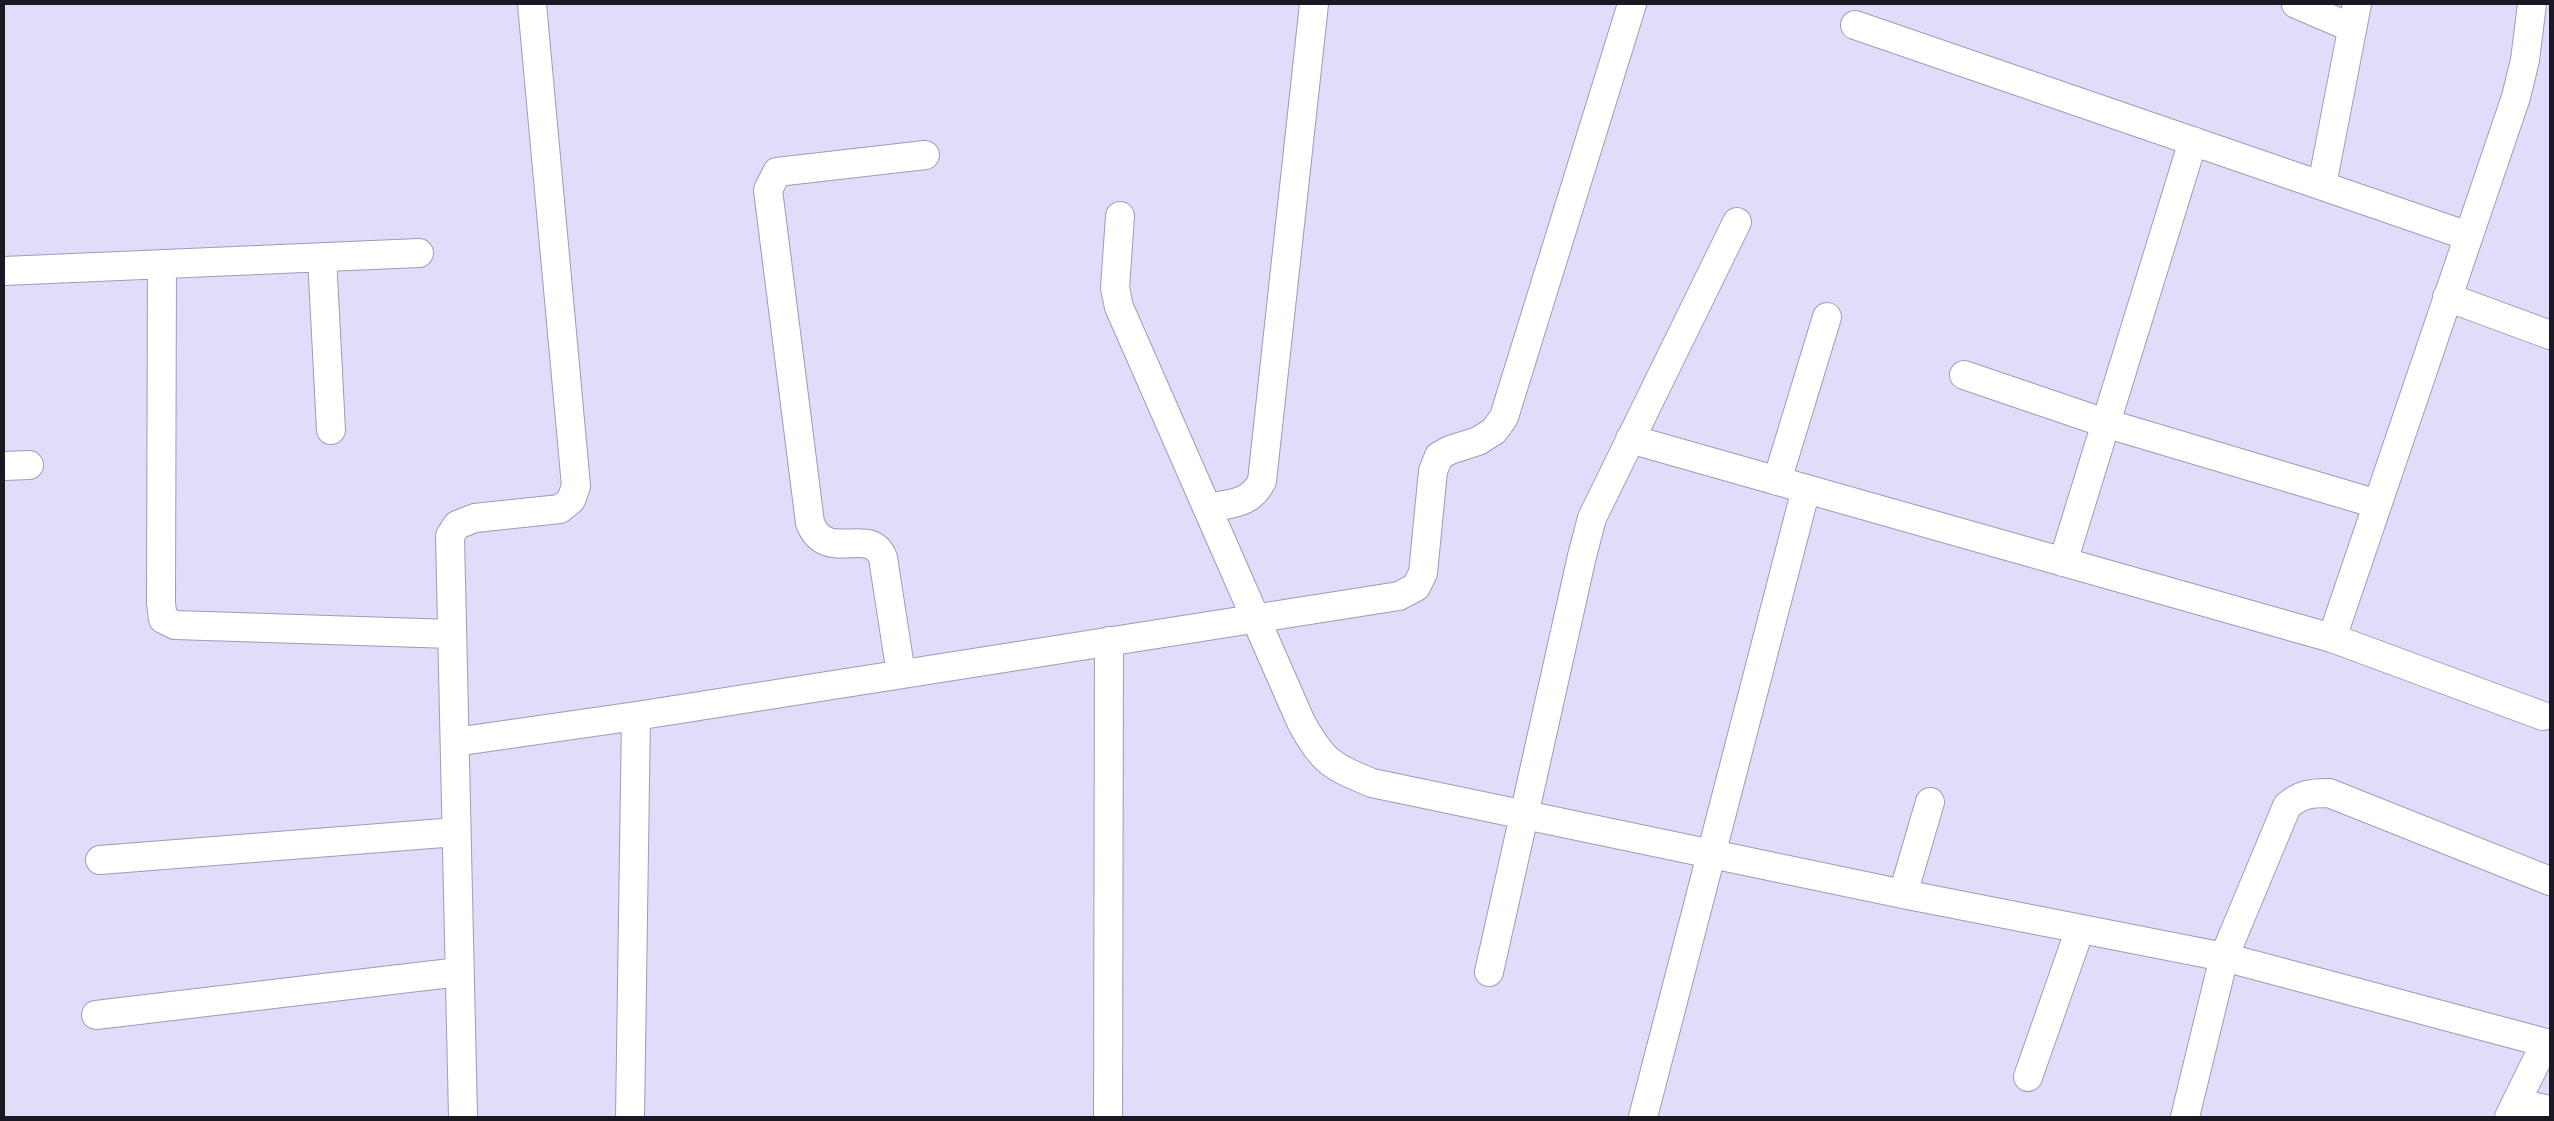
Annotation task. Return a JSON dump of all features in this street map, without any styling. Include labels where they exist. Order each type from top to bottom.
[{"type":"street","points":[[463,1117],[450,536],[457,525],[475,518],[560,509],[571,500],[576,486],[532,4]]},
{"type":"street","points":[[1207,508],[1246,500],[1256,493],[1262,481],[1314,4]]},
{"type":"street","points":[[455,742],[636,716],[1399,596],[1416,587],[1423,573],[1433,471],[1439,456],[1450,450],[1478,441],[1494,432],[1504,417],[1632,4]]},
{"type":"street","points":[[2296,4],[2355,16],[2322,185]]},
{"type":"street","points":[[2332,638],[2516,97],[2525,60],[2532,4]]},
{"type":"street","points":[[1855,25],[2468,236]]},
{"type":"street","points":[[2063,562],[2193,141]]},
{"type":"street","points":[[901,674],[883,558],[879,549],[872,544],[833,544],[822,540],[814,534],[810,522],[768,190],[777,172],[925,155]]},
{"type":"street","points":[[1120,216],[1115,288],[1119,307],[1301,722],[1316,749],[1338,769],[1372,783],[1903,894],[2224,957],[2550,1044],[2537,1060],[2512,1110],[2550,1110]]},
{"type":"street","points":[[1489,972],[1592,518],[1737,222]]},
{"type":"street","points":[[4,271],[419,253]]},
{"type":"street","points":[[322,257],[331,430]]},
{"type":"street","points":[[162,264],[161,603],[163,619],[175,625],[452,634]]},
{"type":"street","points":[[2447,297],[2550,335]]},
{"type":"street","points":[[1777,481],[1827,317]]},
{"type":"street","points":[[1964,375],[2106,423],[2377,504]]},
{"type":"street","points":[[1630,439],[2332,638],[2543,716]]},
{"type":"street","points":[[1643,1117],[1713,853],[1806,488]]},
{"type":"street","points":[[1108,1117],[1109,641]]},
{"type":"street","points":[[630,1117],[636,716]]},
{"type":"street","points":[[2185,1117],[2224,957],[2287,806],[2298,797],[2311,793],[2330,793],[2550,881]]},
{"type":"street","points":[[1903,894],[1930,802]]},
{"type":"street","points":[[100,860],[456,832]]},
{"type":"street","points":[[2028,1076],[2080,929]]},
{"type":"street","points":[[96,1015],[459,972]]}]
